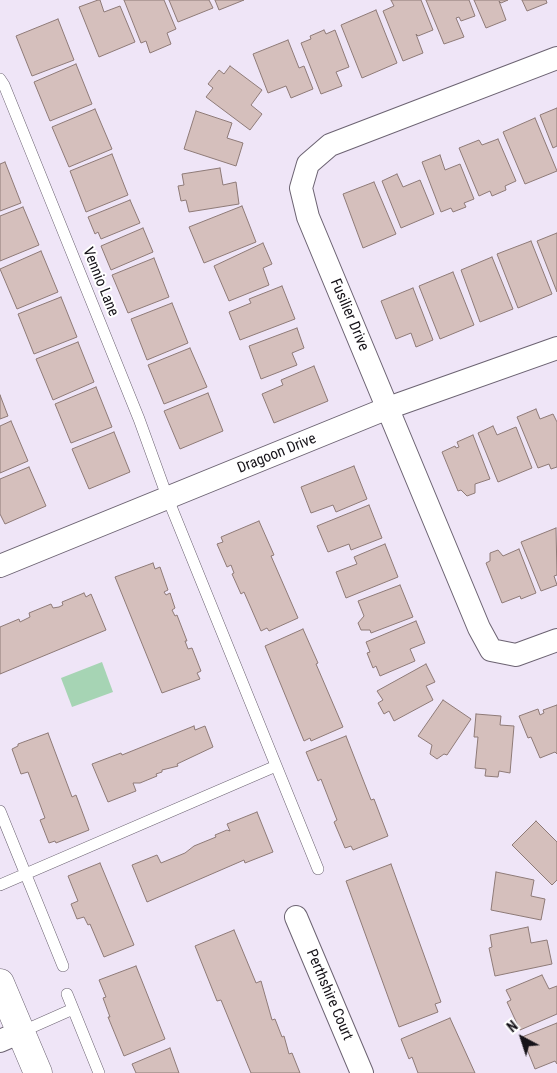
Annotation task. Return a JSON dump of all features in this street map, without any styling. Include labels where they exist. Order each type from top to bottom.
[{"type":"main road","points":[[0,982],[10,1036],[38,1073]]},
{"type":"street","name":"Fusilier Drive","points":[[557,58],[330,145],[308,164],[301,188],[308,217],[479,628],[491,650],[516,655],[557,640]]},
{"type":"street","name":"Dragoon Drive","points":[[0,566],[388,408],[557,348]]},
{"type":"street","name":"Perthshire Court","points":[[296,917],[362,1073]]},
{"type":"lane","name":"Vennio Lane","points":[[0,79],[139,419],[168,499],[318,869]]},
{"type":"lane","points":[[0,885],[276,766]]},
{"type":"lane","points":[[0,810],[63,966]]},
{"type":"lane","points":[[67,994],[99,1073]]},
{"type":"lane","points":[[10,1036],[73,1009]]},
{"type":"green space","points":[[102,662],[113,692],[72,707],[61,678]]},
{"type":"building","points":[[100,0],[104,12],[120,6],[135,42],[99,57],[79,7]]},
{"type":"building","points":[[124,0],[164,0],[176,29],[167,33],[171,44],[150,53],[146,41],[141,43]]},
{"type":"building","points":[[169,0],[209,0],[213,8],[178,22]]},
{"type":"building","points":[[215,0],[244,0],[219,10]]},
{"type":"building","points":[[391,0],[421,0],[433,30],[418,36],[416,34],[423,53],[403,61],[383,11],[394,6]]},
{"type":"building","points":[[426,0],[469,0],[475,16],[461,21],[459,17],[456,18],[464,37],[444,44]]},
{"type":"building","points":[[474,0],[508,0],[501,3],[499,1],[506,20],[486,28]]},
{"type":"building","points":[[522,0],[546,0],[547,3],[527,11]]},
{"type":"building","points":[[376,10],[397,63],[362,78],[341,25]]},
{"type":"building","points":[[58,19],[74,60],[32,76],[16,36]]},
{"type":"building","points":[[324,30],[326,34],[335,30],[349,67],[336,72],[342,86],[321,94],[301,43],[311,39],[310,36]]},
{"type":"building","points":[[288,40],[299,68],[304,66],[313,89],[291,98],[286,86],[268,93],[253,54]]},
{"type":"building","points":[[76,64],[92,104],[50,121],[34,82]]},
{"type":"building","points":[[230,66],[262,90],[251,105],[262,114],[250,130],[206,97],[213,88],[208,84],[219,70],[224,74]]},
{"type":"building","points":[[557,108],[557,146],[553,148],[540,115]]},
{"type":"building","points":[[95,109],[112,149],[69,167],[52,127]]},
{"type":"building","points":[[196,111],[232,123],[227,138],[243,143],[236,166],[184,149]]},
{"type":"building","points":[[535,118],[557,171],[525,184],[503,132]]},
{"type":"building","points":[[498,139],[516,181],[505,186],[506,190],[492,196],[490,191],[479,196],[459,148],[479,140],[482,145]]},
{"type":"building","points":[[112,154],[128,195],[86,212],[70,171]]},
{"type":"building","points":[[440,155],[445,170],[460,164],[474,199],[464,203],[466,207],[453,212],[451,208],[441,212],[422,162]]},
{"type":"building","points":[[5,162],[21,203],[0,211],[0,164]]},
{"type":"building","points":[[220,168],[223,185],[236,182],[239,204],[189,212],[186,200],[181,201],[178,186],[184,185],[182,174]]},
{"type":"building","points":[[397,174],[403,187],[420,180],[434,214],[401,228],[382,181]]},
{"type":"building","points":[[374,182],[396,234],[363,248],[343,194]]},
{"type":"building","points":[[130,200],[140,223],[101,239],[98,232],[95,234],[88,217]]},
{"type":"building","points":[[242,206],[256,242],[204,263],[189,227]]},
{"type":"building","points":[[23,207],[39,245],[0,261],[0,216]]},
{"type":"building","points":[[143,228],[153,252],[111,270],[101,246]]},
{"type":"building","points":[[557,233],[557,292],[537,241]]},
{"type":"building","points":[[531,241],[552,294],[518,308],[497,254]]},
{"type":"building","points":[[263,243],[272,264],[263,268],[269,285],[229,301],[214,266]]},
{"type":"building","points":[[41,251],[58,292],[17,309],[0,269]]},
{"type":"building","points":[[492,257],[513,309],[480,322],[461,270]]},
{"type":"building","points":[[154,258],[169,297],[128,313],[112,275]]},
{"type":"building","points":[[453,272],[474,325],[440,339],[419,286]]},
{"type":"building","points":[[282,286],[295,319],[240,340],[229,312],[251,303],[249,299]]},
{"type":"building","points":[[413,288],[433,340],[416,347],[411,333],[396,339],[381,301]]},
{"type":"building","points":[[61,297],[77,337],[34,354],[18,314]]},
{"type":"building","points":[[172,303],[188,343],[147,360],[131,319]]},
{"type":"building","points":[[297,328],[304,348],[292,353],[297,365],[261,379],[249,346]]},
{"type":"building","points":[[78,342],[94,382],[53,400],[36,359]]},
{"type":"building","points":[[190,348],[207,387],[164,404],[148,365]]},
{"type":"building","points":[[314,366],[328,401],[274,423],[262,394],[283,385],[281,380]]},
{"type":"building","points":[[96,387],[112,427],[71,443],[55,404]]},
{"type":"building","points":[[208,393],[223,431],[180,449],[164,411]]},
{"type":"building","points":[[0,395],[8,416],[0,419]]},
{"type":"building","points":[[536,409],[540,419],[553,414],[557,422],[557,467],[551,469],[549,464],[538,468],[517,417]]},
{"type":"building","points":[[11,421],[28,461],[0,473],[0,426]]},
{"type":"building","points":[[493,426],[497,435],[516,427],[532,468],[498,482],[478,433]]},
{"type":"building","points":[[114,432],[130,472],[89,489],[72,449]]},
{"type":"building","points":[[473,435],[490,479],[475,484],[475,493],[467,496],[461,490],[458,491],[442,452],[455,446],[456,448],[459,447],[457,442]]},
{"type":"building","points":[[354,466],[367,499],[336,512],[333,505],[311,513],[301,487]]},
{"type":"building","points":[[29,467],[46,506],[5,524],[0,514],[0,479]]},
{"type":"building","points":[[369,505],[382,538],[351,550],[349,544],[328,552],[317,526]]},
{"type":"building","points":[[259,521],[274,555],[271,556],[298,618],[269,631],[267,628],[261,631],[244,592],[241,594],[232,574],[234,573],[231,565],[227,567],[217,544],[223,542],[221,537]]},
{"type":"building","points":[[556,528],[557,575],[554,576],[557,585],[541,591],[521,542]]},
{"type":"building","points":[[385,544],[398,577],[346,598],[336,572],[357,564],[354,557]]},
{"type":"building","points":[[519,549],[536,593],[521,599],[520,596],[502,603],[486,563],[490,561],[490,553],[498,550],[503,556]]},
{"type":"building","points":[[153,563],[155,569],[160,567],[168,590],[164,592],[166,595],[170,593],[175,608],[172,610],[175,616],[177,615],[187,641],[185,641],[188,649],[192,648],[201,671],[197,673],[200,679],[162,693],[115,577]]},
{"type":"building","points":[[400,585],[413,617],[371,633],[370,630],[361,630],[358,623],[364,616],[358,601]]},
{"type":"building","points":[[84,593],[86,597],[91,594],[106,630],[0,674],[0,627],[19,619],[20,622],[30,617],[29,613],[51,604],[53,608],[59,607],[63,605],[62,602]]},
{"type":"building","points":[[416,621],[425,643],[410,649],[415,661],[380,676],[376,666],[373,668],[367,653],[370,652],[366,642]]},
{"type":"building","points":[[303,629],[343,727],[311,741],[310,738],[304,741],[265,646]]},
{"type":"building","points":[[426,664],[435,682],[426,686],[433,700],[394,721],[389,711],[384,714],[378,703],[383,700],[377,691]]},
{"type":"building","points":[[443,700],[471,719],[447,755],[444,754],[437,759],[430,754],[432,745],[418,736]]},
{"type":"building","points":[[557,705],[557,754],[555,752],[540,758],[531,737],[528,738],[519,716],[538,709],[540,715],[544,713],[543,710]]},
{"type":"building","points":[[476,714],[501,716],[500,725],[514,726],[510,773],[499,771],[498,777],[485,776],[486,769],[475,768],[478,737],[474,737]]},
{"type":"building","points":[[194,726],[195,730],[205,726],[213,747],[177,764],[178,766],[162,770],[162,772],[156,774],[157,776],[140,783],[133,783],[136,791],[108,802],[92,764],[121,753],[122,755]]},
{"type":"building","points":[[48,733],[72,797],[76,795],[89,830],[56,843],[55,841],[49,843],[40,820],[45,818],[28,772],[21,774],[12,749],[18,746],[18,744]]},
{"type":"building","points":[[346,736],[371,800],[374,799],[388,836],[353,850],[351,846],[345,848],[334,822],[337,820],[321,779],[318,781],[306,752]]},
{"type":"building","points":[[257,812],[273,852],[245,863],[244,860],[147,902],[132,865],[157,855],[161,863],[185,853],[194,846],[216,837],[215,835],[227,830],[230,831],[227,824]]},
{"type":"building","points":[[536,821],[557,842],[557,880],[552,885],[512,845]]},
{"type":"building","points":[[100,863],[134,945],[104,957],[90,924],[88,925],[84,917],[77,919],[71,904],[78,901],[68,876]]},
{"type":"building","points":[[391,864],[441,1002],[435,1004],[438,1012],[399,1027],[346,881]]},
{"type":"building","points":[[496,872],[534,880],[531,896],[545,899],[541,920],[491,910]]},
{"type":"building","points":[[528,927],[531,943],[547,940],[552,964],[495,976],[489,948],[492,947],[490,935]]},
{"type":"building","points":[[234,930],[256,983],[261,981],[272,1020],[275,1019],[282,1037],[284,1036],[289,1054],[292,1053],[300,1073],[251,1073],[221,1000],[217,1001],[195,946]]},
{"type":"building","points":[[136,966],[165,1039],[124,1056],[108,1017],[110,1017],[103,998],[106,997],[99,980]]},
{"type":"building","points":[[542,975],[549,989],[557,986],[557,1014],[520,1030],[507,1002],[511,1000],[506,990]]},
{"type":"building","points":[[450,1018],[475,1073],[418,1073],[412,1057],[409,1059],[401,1039]]},
{"type":"building","points":[[557,1023],[557,1064],[555,1061],[535,1069],[522,1037]]},
{"type":"building","points":[[170,1048],[179,1073],[136,1073],[132,1064]]}]
